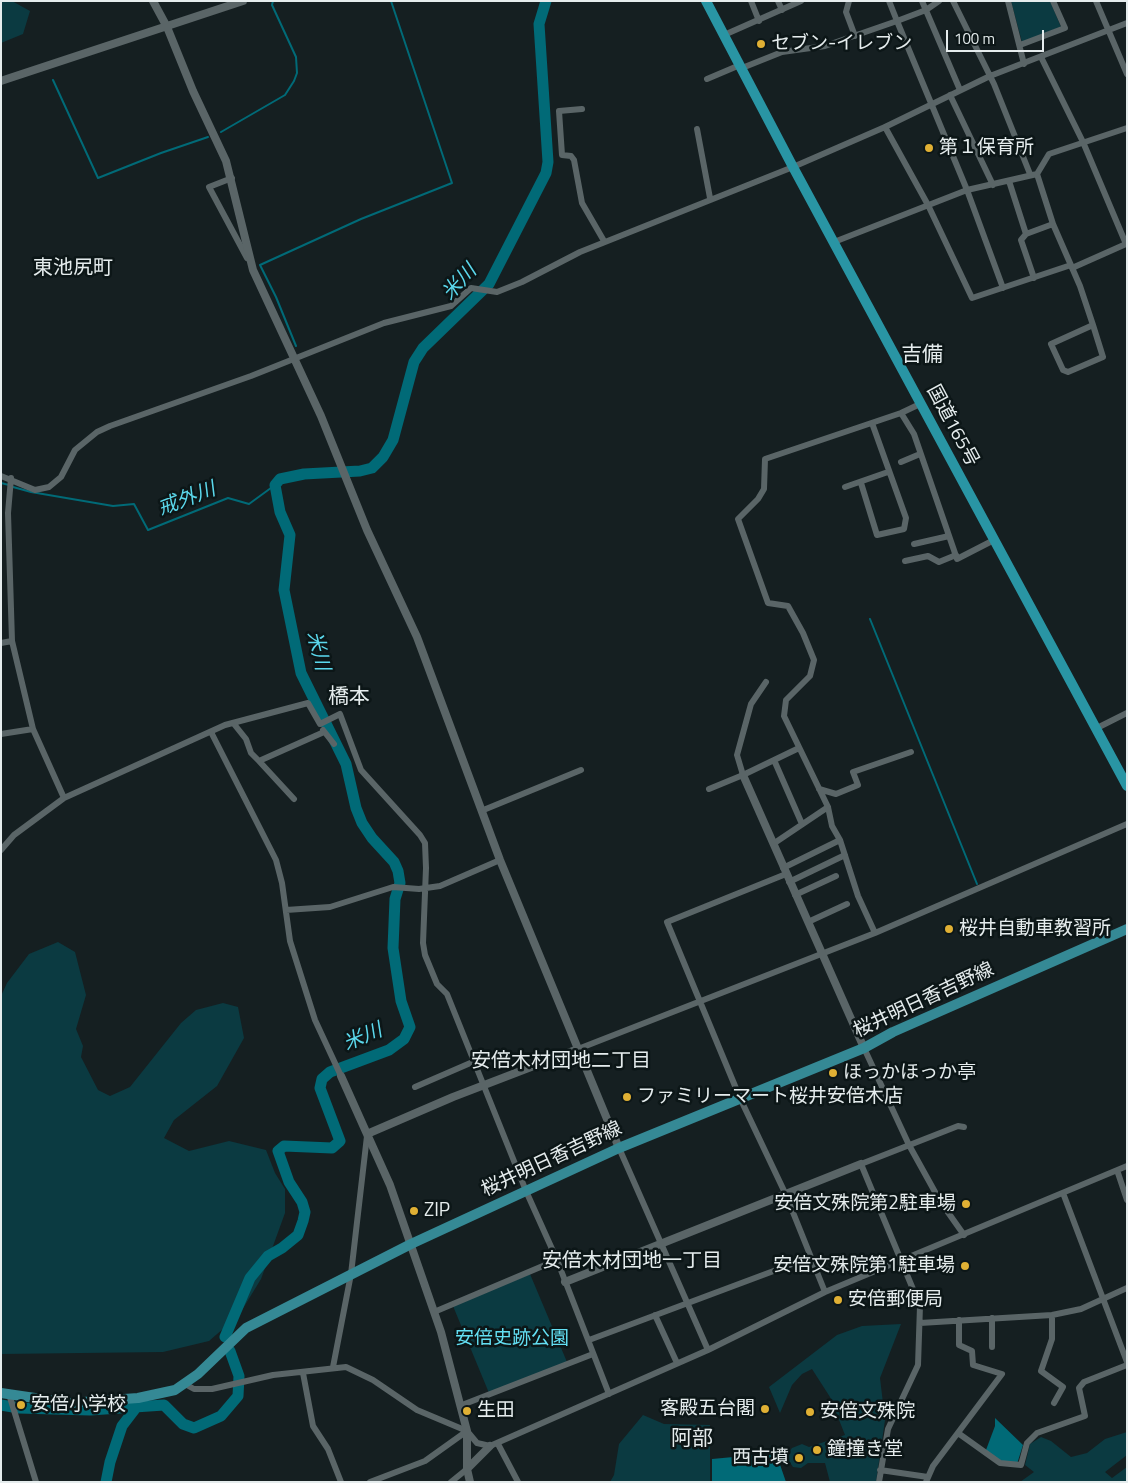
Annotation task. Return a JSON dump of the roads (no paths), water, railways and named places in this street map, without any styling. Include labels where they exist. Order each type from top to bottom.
[{"type":"highway","name":"国道165号","points":[[706,1],[920,404],[1127,786]]},
{"type":"main road","name":"桜井明日香吉野線","points":[[5,1394],[69,1403],[147,1397],[175,1390],[198,1374],[246,1328],[411,1244],[619,1148],[864,1048],[894,1032],[1127,929]]},
{"type":"street","points":[[152,1],[166,27],[232,178],[253,270]]},
{"type":"street","points":[[1,81],[243,1]]},
{"type":"street","points":[[751,1],[759,21]]},
{"type":"street","points":[[778,1],[782,10]]},
{"type":"street","points":[[724,35],[801,1]]},
{"type":"street","points":[[849,1],[846,12],[855,36]]},
{"type":"street","points":[[889,1],[966,190],[1002,288]]},
{"type":"street","points":[[922,1],[960,90]]},
{"type":"street","points":[[707,79],[782,52],[807,50],[855,36],[926,10],[939,1]]},
{"type":"street","points":[[953,1],[990,76],[1033,174],[1071,266],[1093,325],[1103,357],[1068,372],[1063,370],[1051,344],[1093,325]]},
{"type":"street","points":[[1008,1],[1024,64]]},
{"type":"street","points":[[1020,45],[1065,28],[1053,1]]},
{"type":"street","points":[[1096,1],[1127,74]]},
{"type":"street","points":[[1,476],[11,478],[35,490],[49,487],[61,477],[75,450],[97,432],[251,376],[384,324],[451,306],[471,288],[497,292],[604,241],[793,167],[885,127],[990,76],[1127,23]]},
{"type":"street","points":[[885,127],[928,205],[972,298],[1071,266],[1126,244],[1083,142],[1042,57]]},
{"type":"street","points":[[950,95],[993,185]]},
{"type":"street","points":[[582,109],[559,111],[562,155],[571,156],[574,160],[582,203],[604,241]]},
{"type":"street","points":[[834,242],[966,190],[1033,174],[1049,154],[1127,128]]},
{"type":"street","points":[[697,129],[710,198]]},
{"type":"street","points":[[232,178],[209,187],[253,270],[294,358],[343,467],[368,530],[417,637],[500,860],[619,1148],[708,1350]]},
{"type":"street","points":[[1009,180],[1026,234]]},
{"type":"street","points":[[1034,278],[1021,240],[1026,234],[1053,224]]},
{"type":"street","points":[[875,933],[858,896],[840,840],[832,826],[828,807],[784,716],[784,706],[790,694],[810,676],[814,660],[803,633],[788,606],[781,603],[772,605],[768,603],[738,519],[758,500],[764,488],[765,459],[872,423],[920,404]]},
{"type":"street","points":[[900,413],[914,434],[957,559],[994,540]]},
{"type":"street","points":[[861,483],[877,535],[904,529],[906,518],[872,423]]},
{"type":"street","points":[[901,462],[920,454]]},
{"type":"street","points":[[845,487],[888,472]]},
{"type":"street","points":[[11,478],[8,513],[12,641],[33,728],[64,798]]},
{"type":"street","points":[[914,544],[949,536]]},
{"type":"street","points":[[905,561],[928,556],[939,562],[956,556]]},
{"type":"street","points":[[1,644],[12,641]]},
{"type":"street","points":[[766,682],[751,704],[737,755],[743,775],[795,895],[909,1145],[940,1201],[964,1235]]},
{"type":"street","points":[[1,850],[14,835],[64,798],[211,732],[234,724],[308,703],[324,732],[334,744]]},
{"type":"street","points":[[1096,728],[1127,713]]},
{"type":"street","points":[[320,724],[340,714],[361,770],[420,835],[425,843],[426,889],[423,943],[425,954],[437,984],[447,994],[526,1191],[558,1260],[609,1394]]},
{"type":"street","points":[[234,724],[246,739],[251,753],[294,799]]},
{"type":"street","points":[[1,734],[33,728]]},
{"type":"street","points":[[211,732],[276,860],[290,941],[316,1020],[390,1185],[411,1244],[462,1405],[467,1431],[467,1469],[470,1482]]},
{"type":"street","points":[[259,761],[324,732]]},
{"type":"street","points":[[709,788],[743,775],[799,748]]},
{"type":"street","points":[[819,789],[836,794],[858,786],[853,772],[911,752]]},
{"type":"street","points":[[774,760],[802,824]]},
{"type":"street","points":[[481,811],[581,770]]},
{"type":"street","points":[[773,844],[828,807]]},
{"type":"street","points":[[367,1134],[700,999],[875,933],[1127,824]]},
{"type":"street","points":[[786,874],[840,840]]},
{"type":"street","points":[[825,1292],[786,1195],[740,1098],[668,922],[786,874],[845,855]]},
{"type":"street","points":[[286,910],[330,907],[393,887],[426,889],[440,886],[500,860]]},
{"type":"street","points":[[795,895],[836,876]]},
{"type":"street","points":[[808,922],[847,904]]},
{"type":"street","points":[[414,1087],[475,1061]]},
{"type":"street","points":[[565,1282],[909,1145],[958,1126],[964,1127]]},
{"type":"street","points":[[333,1367],[351,1274],[367,1134]]},
{"type":"street","points":[[862,1164],[920,1306],[918,1364],[888,1429],[879,1482]]},
{"type":"street","points":[[185,1384],[194,1389],[212,1388],[274,1375],[303,1374],[333,1367],[346,1367],[373,1380],[417,1410],[467,1431],[477,1443],[490,1446],[708,1350],[825,1292],[1127,1166]]},
{"type":"street","points":[[1117,1170],[1127,1200]]},
{"type":"street","points":[[958,1432],[1000,1463],[1021,1465],[1026,1443],[1038,1433],[1085,1416],[1079,1388],[1084,1382],[1127,1363],[1063,1193]]},
{"type":"street","points":[[589,1340],[811,1257]]},
{"type":"street","points":[[434,1312],[558,1260]]},
{"type":"street","points":[[920,1322],[1052,1315],[1081,1309],[1127,1288]]},
{"type":"street","points":[[655,1314],[677,1363]]},
{"type":"street","points":[[1052,1315],[1052,1339],[1041,1371],[1063,1387],[1054,1403]]},
{"type":"street","points":[[992,1318],[992,1347]]},
{"type":"street","points":[[880,1470],[927,1479],[932,1466],[1002,1374],[974,1365],[972,1351],[961,1348],[958,1342],[959,1320]]},
{"type":"street","points":[[462,1405],[593,1354]]},
{"type":"street","points":[[303,1374],[313,1426],[328,1449],[341,1482]]},
{"type":"street","points":[[5,1394],[36,1482]]},
{"type":"street","points":[[370,1482],[425,1461],[467,1431]]},
{"type":"street","points":[[498,1444],[518,1482]]},
{"type":"street","points":[[451,1482],[490,1446]]},
{"type":"waterway","points":[[221,132],[285,95],[294,81],[297,73],[296,57],[272,5],[273,1]]},
{"type":"waterway","points":[[296,346],[276,297],[260,265],[361,219],[452,183],[391,1]]},
{"type":"waterway","name":"米川","points":[[225,1337],[250,1278],[268,1256],[298,1235],[303,1221],[305,1212],[302,1202],[289,1182],[278,1151],[284,1146],[332,1148],[340,1141],[320,1088],[322,1079],[330,1072],[389,1050],[404,1039],[410,1027],[401,1001],[393,948],[395,899],[400,883],[398,871],[394,862],[372,838],[362,823],[356,808],[346,764],[301,673],[284,590],[290,535],[280,512],[275,485],[280,479],[304,474],[360,471],[372,468],[383,457],[393,440],[414,362],[423,348],[489,284],[546,173],[548,162],[539,24],[546,1]]},
{"type":"waterway","points":[[53,80],[98,178],[208,137]]},
{"type":"waterway","name":"戒外川","points":[[1,483],[9,485]]},
{"type":"waterway","name":"戒外川","points":[[13,487],[31,492],[113,506],[134,504],[148,530],[228,498],[249,504],[275,485]]},
{"type":"waterway","points":[[870,619],[977,884]]},
{"type":"waterway","name":"米川","points":[[1,1405],[19,1408],[90,1410],[164,1405],[183,1424],[194,1428],[221,1416],[238,1396],[239,1376],[230,1351]]},
{"type":"waterway","name":"米川","points":[[106,1482],[110,1462],[122,1426],[135,1409]]},
{"type":"place","name":"セブン-イレブン","points":[[761,44]]},
{"type":"place","name":"第１保育所","points":[[929,148]]},
{"type":"place","name":"桜井自動車教習所","points":[[949,929]]},
{"type":"place","name":"ほっかほっか亭","points":[[833,1073]]},
{"type":"place","name":"ファミリーマート桜井安倍木店","points":[[627,1097]]},
{"type":"place","name":"安倍文殊院第2駐車場","points":[[966,1204]]},
{"type":"place","name":"ZIP","points":[[414,1211]]},
{"type":"place","name":"安倍文殊院第1駐車場","points":[[965,1266]]},
{"type":"place","name":"安倍郵便局","points":[[838,1300]]},
{"type":"place","name":"安倍小学校","points":[[21,1405]]},
{"type":"place","name":"客殿五台閣","points":[[765,1409]]},
{"type":"place","name":"生田","points":[[467,1411]]},
{"type":"place","name":"安倍文殊院","points":[[810,1412]]},
{"type":"place","name":"鐘撞き堂","points":[[817,1450]]},
{"type":"place","name":"西古墳","points":[[799,1458]]},
{"type":"district","name":"東池尻町","points":[[73,269]]},
{"type":"district","name":"吉備","points":[[922,356]]},
{"type":"district","name":"橋本","points":[[349,698]]},
{"type":"district","name":"安倍木材団地二丁目","points":[[561,1062]]},
{"type":"district","name":"安倍木材団地一丁目","points":[[632,1262]]},
{"type":"district","name":"阿部","points":[[692,1440]]},
{"type":"park label","name":"安倍史跡公園","points":[[512,1339]]}]
